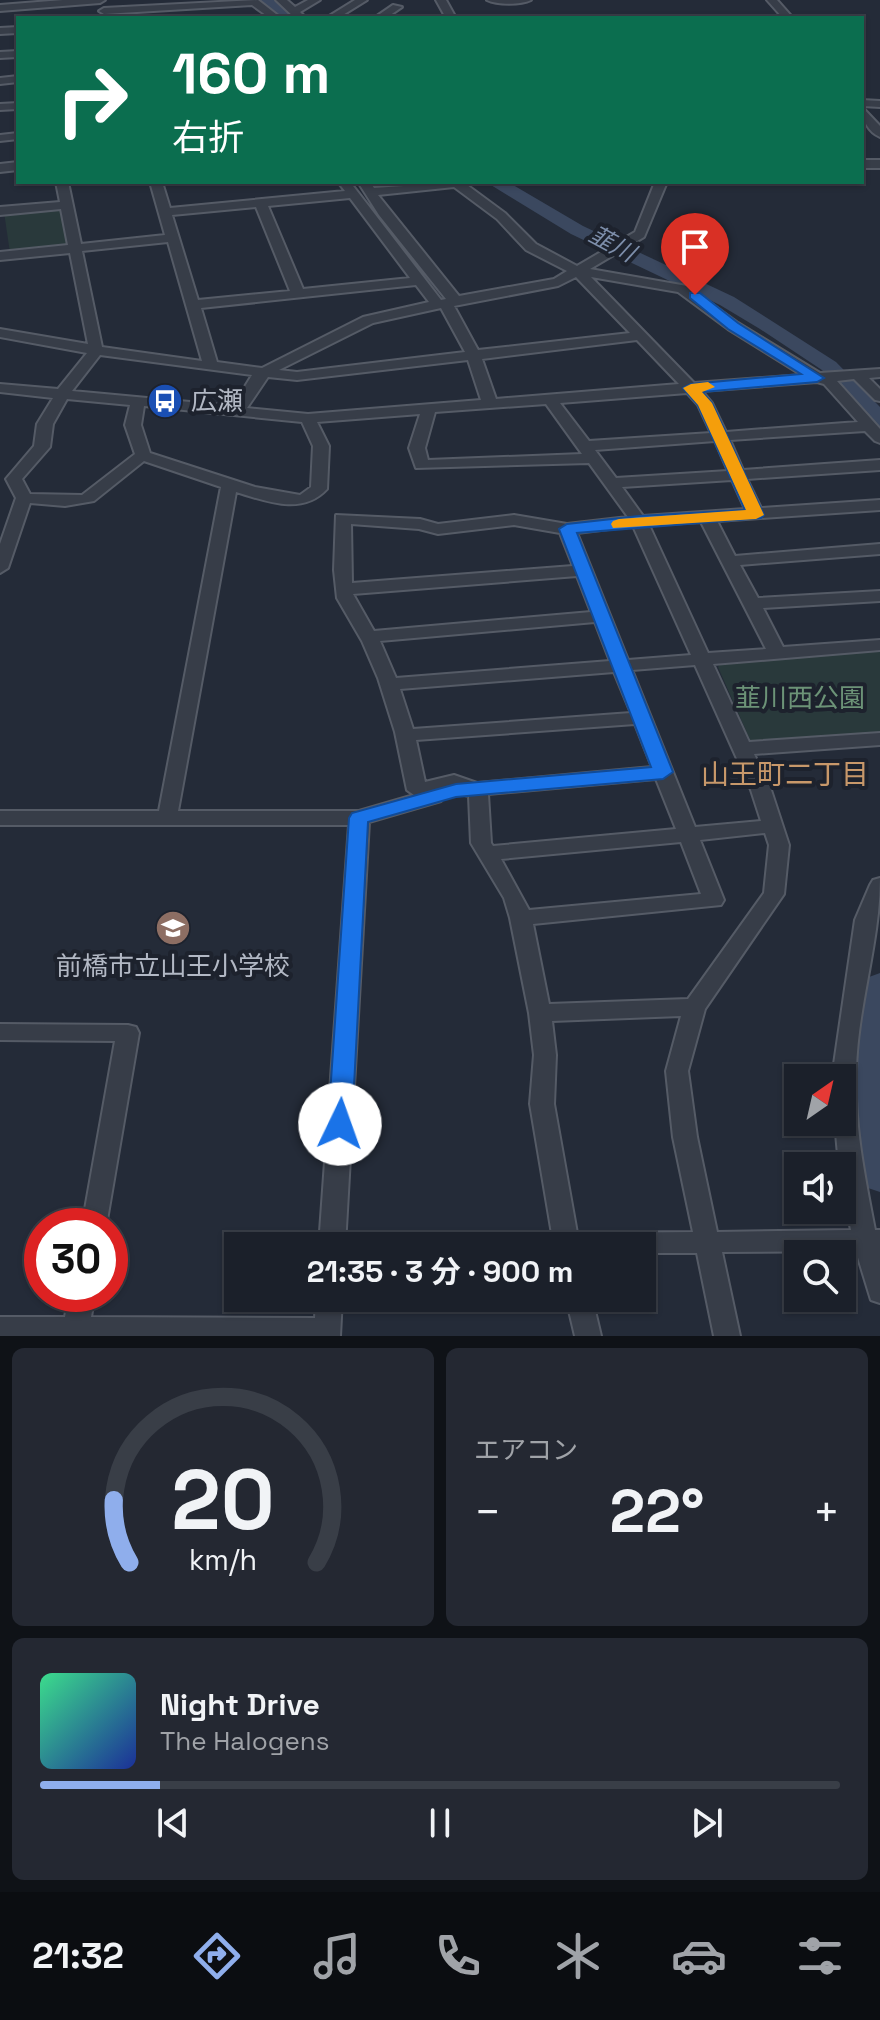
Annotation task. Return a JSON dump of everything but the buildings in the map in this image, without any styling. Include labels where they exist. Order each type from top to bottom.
[{"type":"street","points":[[281,0],[297,15],[315,0]]},
{"type":"street","points":[[334,16],[362,0]]},
{"type":"street","points":[[492,3],[526,0]]},
{"type":"street","points":[[772,0],[786,16]]},
{"type":"street","points":[[0,8],[231,1],[254,2],[273,16]]},
{"type":"street","points":[[864,113],[880,134]]},
{"type":"street","points":[[0,568],[24,498],[14,479],[42,447],[45,424],[62,394],[96,350],[62,184]]},
{"type":"street","points":[[157,184],[211,366]]},
{"type":"street","points":[[346,184],[417,281],[446,303]]},
{"type":"street","points":[[367,187],[434,184]]},
{"type":"street","points":[[457,184],[489,206],[531,247],[577,271],[682,289],[733,326],[824,377],[875,432]]},
{"type":"street","points":[[237,411],[258,377],[368,320],[558,282],[640,234],[660,184]]},
{"type":"street","points":[[367,187],[446,303],[474,356],[490,404]]},
{"type":"street","points":[[165,212],[353,194]]},
{"type":"street","points":[[261,203],[298,294]]},
{"type":"street","points":[[0,211],[65,205]]},
{"type":"street","points":[[0,256],[172,238]]},
{"type":"street","points":[[577,271],[705,403],[756,515]]},
{"type":"street","points":[[192,305],[417,281]]},
{"type":"street","points":[[0,333],[96,350],[297,376],[638,336]]},
{"type":"street","points":[[1,389],[308,418],[880,373]]},
{"type":"street","points":[[855,375],[880,397]]},
{"type":"street","points":[[550,399],[639,521],[774,826],[780,859],[774,894],[694,1007],[677,1071],[685,1137],[727,1336]]},
{"type":"street","points":[[138,401],[133,425],[143,456]]},
{"type":"street","points":[[429,409],[417,448],[421,465],[589,452],[720,437],[875,432]]},
{"type":"street","points":[[24,498],[83,500],[92,497],[130,461],[143,456],[229,484],[287,499],[303,500],[319,489],[321,446],[308,418]]},
{"type":"street","points":[[612,483],[880,465]]},
{"type":"street","points":[[167,820],[229,484]]},
{"type":"street","points":[[478,790],[454,781],[417,790],[408,735],[391,684],[369,637],[344,596],[342,560],[345,536],[342,518],[420,524],[438,529],[514,520],[567,529],[639,521],[880,505]]},
{"type":"street","points":[[707,517],[777,652]]},
{"type":"street","points":[[521,918],[714,900],[567,529]]},
{"type":"street","points":[[730,561],[880,549]]},
{"type":"street","points":[[346,589],[583,570]]},
{"type":"street","points":[[752,604],[880,596]]},
{"type":"street","points":[[369,637],[601,616]]},
{"type":"street","points":[[391,684],[880,645]]},
{"type":"street","points":[[408,735],[644,718]]},
{"type":"street","points":[[742,749],[880,739]]},
{"type":"street","points":[[0,818],[359,818],[456,791],[663,772]]},
{"type":"street","points":[[478,790],[481,843],[514,898],[521,918],[540,1013],[545,1055],[542,1104],[564,1232]]},
{"type":"street","points":[[333,1232],[359,818]]},
{"type":"street","points":[[486,854],[774,826]]},
{"type":"street","points":[[880,885],[866,920],[844,1071],[849,1157],[874,1240],[880,1292]]},
{"type":"street","points":[[540,1013],[694,1007]]},
{"type":"street","points":[[0,1032],[128,1033],[97,1208]]},
{"type":"street","points":[[656,1243],[874,1240]]},
{"type":"street","points":[[75,1332],[79,1312]]},
{"type":"street","points":[[0,1328],[75,1332],[327,1333],[328,1312]]},
{"type":"street","points":[[582,1312],[588,1336]]},
{"type":"green space","points":[[62,208],[69,245],[10,253],[4,212]]},
{"type":"green space","name":"韮川西公園","points":[[880,650],[880,733],[760,744],[750,740],[718,667],[722,662]]},
{"type":"waterway","name":"韮川","points":[[266,0],[284,16]]},
{"type":"waterway","name":"韮川","points":[[498,184],[577,230],[727,301],[767,325],[829,366],[880,420]]},
{"type":"waterway","name":"韮川","points":[[880,985],[873,1033],[871,1082],[873,1130],[880,1178]]},
{"type":"slow traffic","points":[[619,524],[756,515],[705,403],[691,388],[708,387]]},
{"type":"place","name":"広瀬","points":[[165,401]]},
{"type":"place","name":"前橋市立山王小学校","points":[[173,928]]},
{"type":"district","name":"山王町二丁目","points":[[785,774]]},
{"type":"route","points":[[340,1124],[359,818],[456,791],[663,772],[567,529],[639,521],[756,515],[705,403],[691,388],[817,378],[733,326],[695,295]]}]
